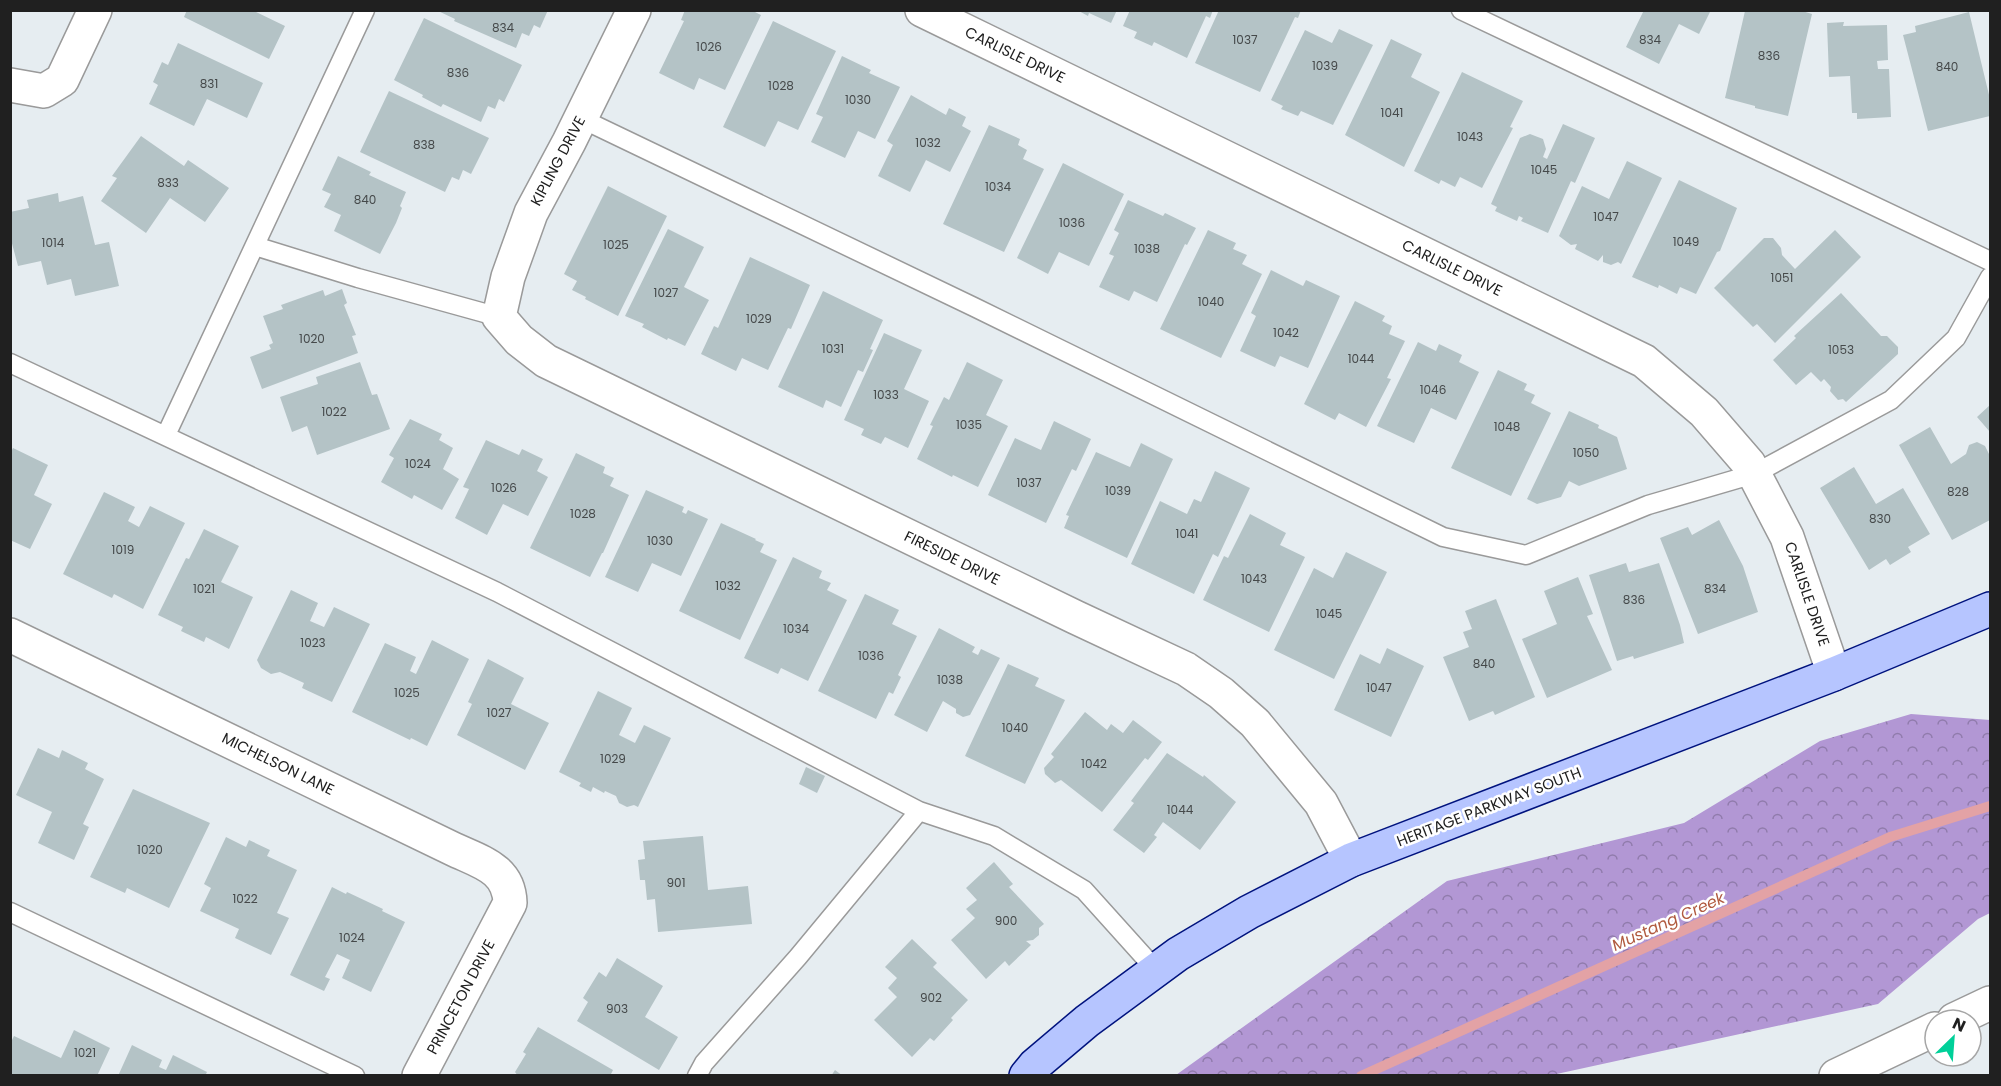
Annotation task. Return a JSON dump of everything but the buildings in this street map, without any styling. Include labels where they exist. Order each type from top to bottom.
[{"type":"street","points":[[10,85],[44,91],[62,80],[95,10]]},
{"type":"street","name":"KIPLING DRIVE","points":[[499,317],[508,277],[531,213],[634,10]]},
{"type":"street","name":"CARLISLE DRIVE","points":[[922,10],[1644,361],[1704,412],[1749,464],[1787,537],[1834,674]]},
{"type":"street","name":"FIRESIDE DRIVE","points":[[499,317],[519,340],[546,361],[1075,618],[1186,669],[1221,693],[1255,723],[1322,803],[1350,860]]},
{"type":"street","name":"HERITAGE PARKWAY SOUTH","points":[[1026,1076],[1035,1065],[1087,1022],[1178,954],[1249,912],[1350,860],[1834,674],[1990,609]]},
{"type":"street","name":"MICHELSON LANE","points":[[10,635],[493,869],[505,880],[510,892],[510,903],[503,919]]},
{"type":"street","name":"PRINCETON DRIVE","points":[[419,1076],[503,919]]},
{"type":"street","points":[[1836,1076],[1923,1035]]},
{"type":"lane","points":[[166,435],[365,10]]},
{"type":"lane","points":[[1461,10],[1990,261]]},
{"type":"lane","points":[[580,118],[974,307],[1443,537],[1526,555],[1648,505],[1754,474],[1891,400],[1956,338],[1990,277]]},
{"type":"lane","points":[[255,246],[358,278],[499,317]]},
{"type":"lane","points":[[10,363],[497,592],[919,811],[994,836],[1084,890],[1156,970]]},
{"type":"lane","points":[[697,1076],[704,1062],[798,957],[919,811]]},
{"type":"lane","points":[[10,912],[355,1076]]},
{"type":"green space","points":[[1911,714],[1990,720],[1990,913],[1978,919],[1878,1004],[1552,1075],[1176,1075],[1447,881],[1684,823],[1820,741]]},
{"type":"waterway","name":"Mustang Creek","points":[[1361,1076],[1890,837],[1990,806]]}]
